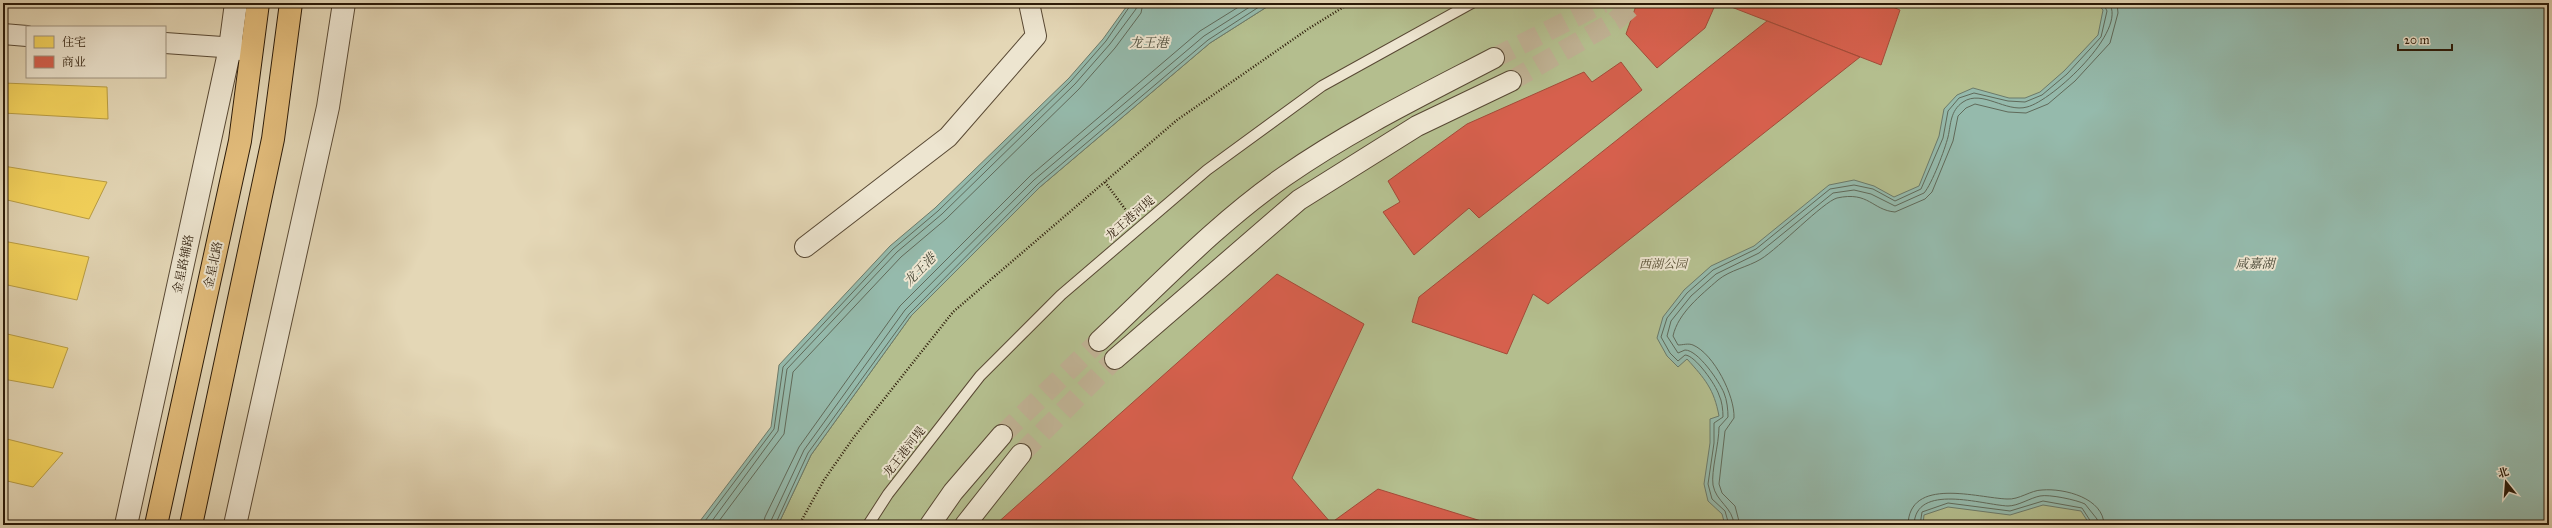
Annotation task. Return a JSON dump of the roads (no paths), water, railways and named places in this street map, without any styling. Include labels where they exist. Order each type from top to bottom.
[{"type":"main road","name":"金星北路","points":[[156,525],[240,141],[258,3]]},
{"type":"main road","points":[[191,525],[273,140],[291,3]]},
{"type":"street","name":"金星路辅路","points":[[126,525],[230,48],[236,3]]},
{"type":"street","points":[[235,525],[328,107],[344,3]]},
{"type":"street","points":[[805,247],[948,137],[1036,36],[1029,3]]},
{"type":"street","points":[[3,34],[26,36]]},
{"type":"street","points":[[166,44],[230,48],[252,52]]},
{"type":"street","points":[[1099,341],[1224,224],[1285,176],[1363,126],[1494,58]]},
{"type":"street","points":[[1115,359],[1299,200],[1417,126],[1511,81]]},
{"type":"street","points":[[930,525],[953,492],[1002,435]]},
{"type":"street","points":[[965,525],[1021,454]]},
{"type":"lane","name":"龙王港河堤","points":[[868,525],[888,494],[980,376],[1061,295],[1207,170],[1322,86],[1472,3]]},
{"type":"water","name":"龙王港","points":[[1129,3],[1273,3],[1210,43],[1040,187],[911,316],[811,455],[778,525],[697,525],[771,427],[779,365],[890,246],[935,208],[1069,78],[1103,39]]},
{"type":"water","name":"咸嘉湖","points":[[2097,3],[2549,3],[2549,525],[2090,525],[2081,511],[2043,505],[2010,515],[1948,507],[1924,515],[1923,525],[1725,525],[1722,514],[1708,501],[1704,484],[1710,443],[1710,419],[1719,416],[1717,407],[1708,385],[1687,359],[1678,367],[1667,356],[1657,338],[1663,317],[1684,290],[1711,266],[1754,246],[1829,185],[1854,180],[1874,186],[1894,197],[1919,186],[1939,136],[1944,109],[1957,95],[1973,88],[2009,98],[2025,98],[2040,92],[2064,71],[2098,35],[2103,10]]},
{"type":"tunnel","points":[[1494,58],[1603,3]]},
{"type":"tunnel","points":[[1511,81],[1615,21],[1636,3]]},
{"type":"tunnel","points":[[1002,435],[1099,341]]},
{"type":"tunnel","points":[[1021,454],[1115,359]]},
{"type":"park label","name":"西湖公园","points":[[1663,264]]}]
